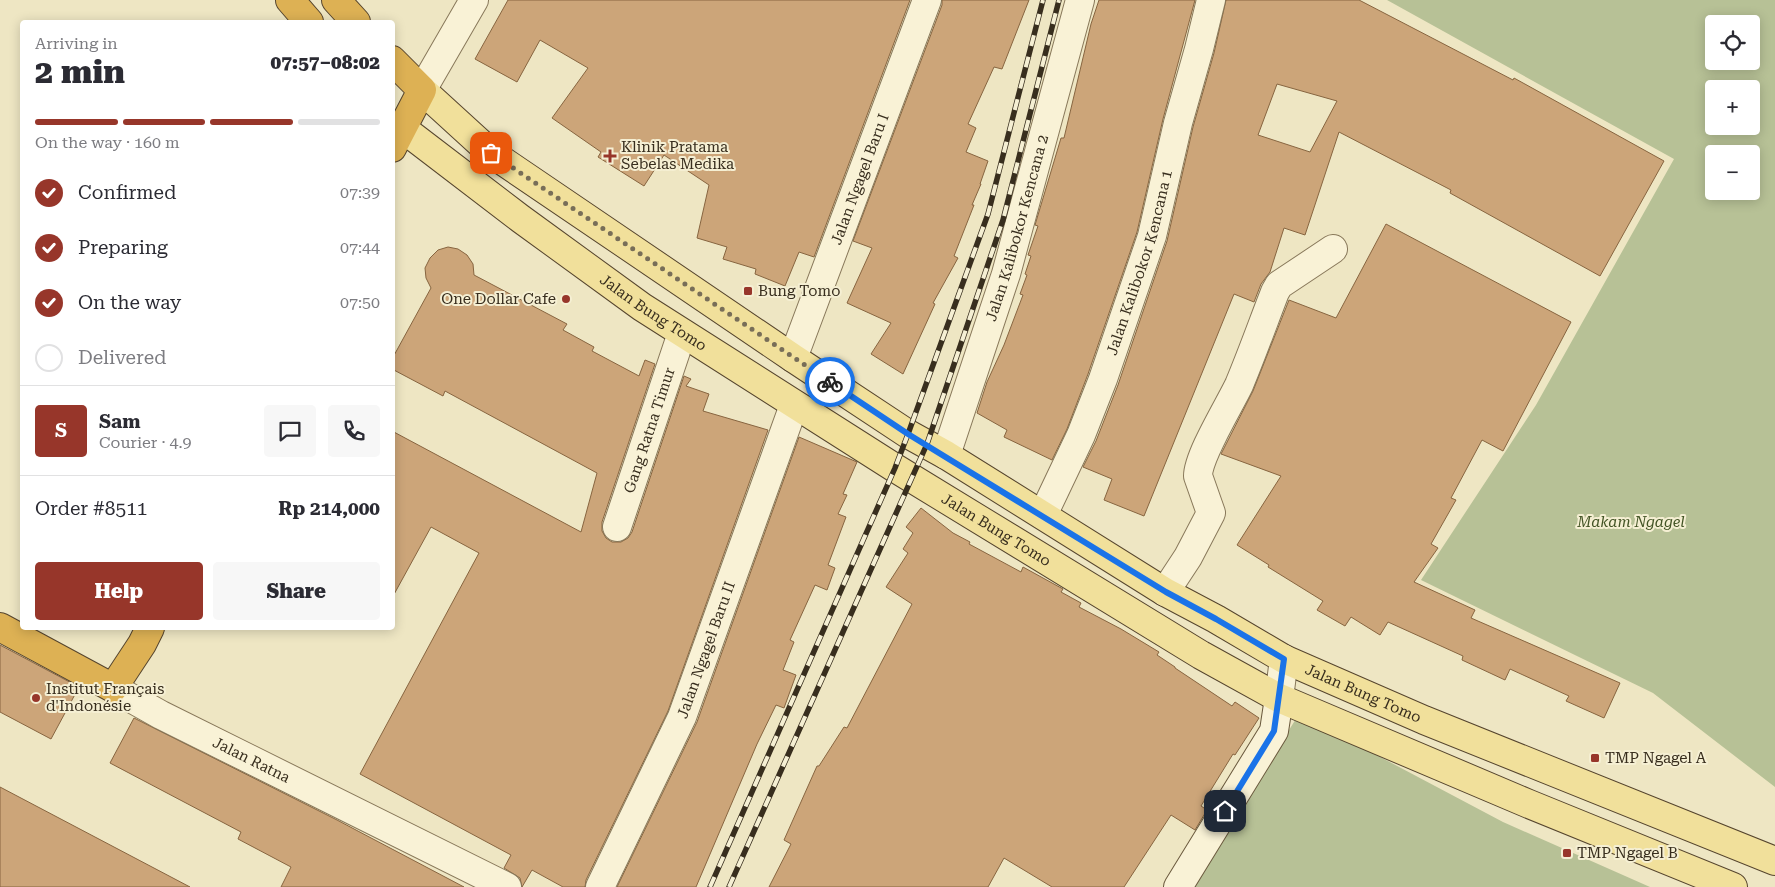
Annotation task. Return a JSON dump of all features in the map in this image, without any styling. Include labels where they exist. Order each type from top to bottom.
[{"type":"highway","points":[[290,0],[307,20]]},
{"type":"highway","points":[[336,0],[354,20]]},
{"type":"highway","name":"Jalan Bung Tomo","points":[[395,63],[422,90]]},
{"type":"highway","points":[[396,131],[422,90]]},
{"type":"highway","name":"Jalan Ratna","points":[[0,627],[113,688]]},
{"type":"highway","points":[[113,688],[149,630]]},
{"type":"main road","name":"Jalan Bung Tomo","points":[[422,90],[491,153],[793,358],[908,434],[946,455],[1166,592],[1284,659],[1450,731],[1775,861]]},
{"type":"main road","name":"Jalan Bung Tomo","points":[[396,131],[642,307],[794,405],[1201,655],[1279,698],[1529,804],[1732,887]]},
{"type":"street","points":[[422,90],[474,0]]},
{"type":"street","name":"Jalan Ngagel Baru I","points":[[793,358],[926,0]]},
{"type":"street","name":"Jalan Kalibokor Kencana 2","points":[[946,455],[1006,274],[1080,0]]},
{"type":"street","name":"Jalan Kalibokor Kencana 1","points":[[1043,515],[1081,435],[1103,379],[1152,236],[1178,123],[1199,50],[1210,0]]},
{"type":"street","points":[[1166,592],[1188,557],[1211,513],[1198,472],[1238,386],[1275,292],[1279,285],[1333,249]]},
{"type":"street","name":"Gang Ratna Timur","points":[[617,527],[682,333]]},
{"type":"street","name":"Jalan Ngagel Baru II","points":[[600,887],[682,717],[794,405]]},
{"type":"street","points":[[1178,887],[1274,731],[1284,659]]},
{"type":"street","name":"Jalan Ratna","points":[[113,688],[170,720],[506,887]]},
{"type":"green space","name":"Makam Ngagel","points":[[1387,0],[1775,0],[1775,787],[1653,693],[1421,580],[1536,405],[1674,159]]},
{"type":"green space","points":[[1299,714],[1503,822],[1650,887],[1191,887]]},
{"type":"building","points":[[508,0],[910,0],[814,257],[799,252],[785,286],[755,274],[756,269],[723,259],[727,247],[697,238],[709,185],[664,155],[644,186],[598,157],[601,152],[552,118],[588,68],[540,40],[517,82],[475,59]]},
{"type":"building","points":[[942,0],[1029,0],[1002,69],[994,67],[968,124],[976,128],[966,152],[988,161],[972,205],[974,205],[954,256],[958,258],[933,303],[935,304],[903,374],[871,354],[891,323],[847,303],[872,248],[853,241],[942,5]]},
{"type":"building","points":[[1099,0],[1195,0],[1163,119],[1137,232],[1088,374],[1067,429],[1052,460],[1004,437],[1007,430],[977,413],[987,382],[1004,345],[1023,295],[1020,294],[1031,256],[1028,255],[1038,226],[1035,225],[1061,138],[1064,138],[1091,24]]},
{"type":"building","points":[[1226,0],[1359,0],[1513,80],[1514,78],[1664,161],[1600,276],[1450,193],[1451,190],[1339,132],[1305,235],[1284,228],[1270,272],[1261,284],[1254,302],[1234,294],[1144,516],[1104,500],[1112,479],[1083,467],[1096,441],[1118,385],[1167,241],[1193,127],[1214,53]],"holes":[[[1277,84],[1337,101],[1310,152],[1258,135]]]},
{"type":"building","points":[[1386,224],[1571,322],[1503,451],[1482,440],[1451,498],[1456,500],[1431,544],[1438,548],[1414,582],[1475,610],[1471,618],[1620,683],[1604,718],[1566,701],[1569,696],[1510,669],[1505,680],[1462,660],[1463,656],[1388,622],[1380,635],[1351,617],[1345,626],[1317,610],[1323,601],[1268,567],[1269,565],[1237,545],[1281,476],[1221,454],[1253,391],[1289,300],[1336,318]]},
{"type":"building","points":[[448,247],[458,249],[467,255],[473,264],[474,275],[567,324],[563,330],[594,347],[592,351],[639,376],[645,360],[655,364],[602,522],[602,531],[606,538],[612,542],[621,542],[628,538],[632,532],[684,376],[691,379],[686,386],[709,394],[703,411],[768,430],[668,711],[586,880],[585,887],[563,887],[532,870],[522,887],[520,878],[504,868],[511,855],[360,774],[479,553],[431,527],[395,593],[395,433],[581,532],[597,473],[445,391],[443,396],[395,371],[395,354],[431,288],[426,278],[425,268],[430,258],[438,250]]},
{"type":"building","points":[[799,437],[857,462],[843,494],[847,495],[838,514],[846,517],[828,565],[835,568],[827,590],[815,585],[790,640],[794,642],[783,670],[796,675],[784,708],[776,705],[757,744],[696,887],[617,887],[697,722]]},
{"type":"building","points":[[921,508],[953,533],[970,542],[969,544],[1021,572],[1023,567],[1063,589],[1061,592],[1081,603],[1079,607],[1159,652],[1157,655],[1232,706],[1235,702],[1259,718],[1235,755],[1233,754],[1201,806],[1207,810],[1195,830],[1171,815],[1124,887],[1052,887],[1004,858],[988,887],[769,887],[791,844],[784,840],[817,766],[819,766],[844,727],[847,728],[912,604],[886,587],[908,553],[903,549],[913,533],[906,527]]},
{"type":"building","name":"Institut Français d'Indonésie","points":[[0,645],[79,687],[51,739],[0,712]]},
{"type":"building","points":[[134,718],[337,820],[464,887],[281,887],[291,867],[238,839],[241,832],[110,763]]},
{"type":"building","points":[[0,787],[190,887],[0,887]]},
{"type":"railway","points":[[710,887],[895,468],[908,434],[988,214],[1043,0]]},
{"type":"railway","points":[[729,887],[927,444],[1003,220],[1059,0]]},
{"type":"way so far","points":[[491,153],[830,382]]},
{"type":"place","name":"Klinik Pratama Sebelas Medika","points":[[610,156]]},
{"type":"place","name":"Bung Tomo","points":[[748,291]]},
{"type":"place","name":"One Dollar Cafe","points":[[566,299]]},
{"type":"place","name":"Institut Français d'Indonésie","points":[[36,698]]},
{"type":"place","name":"TMP Ngagel A","points":[[1595,758]]},
{"type":"place","name":"TMP Ngagel B","points":[[1567,853]]},
{"type":"route","points":[[830,382],[908,434],[946,455],[1166,592],[1284,659],[1274,731],[1225,811]]}]
